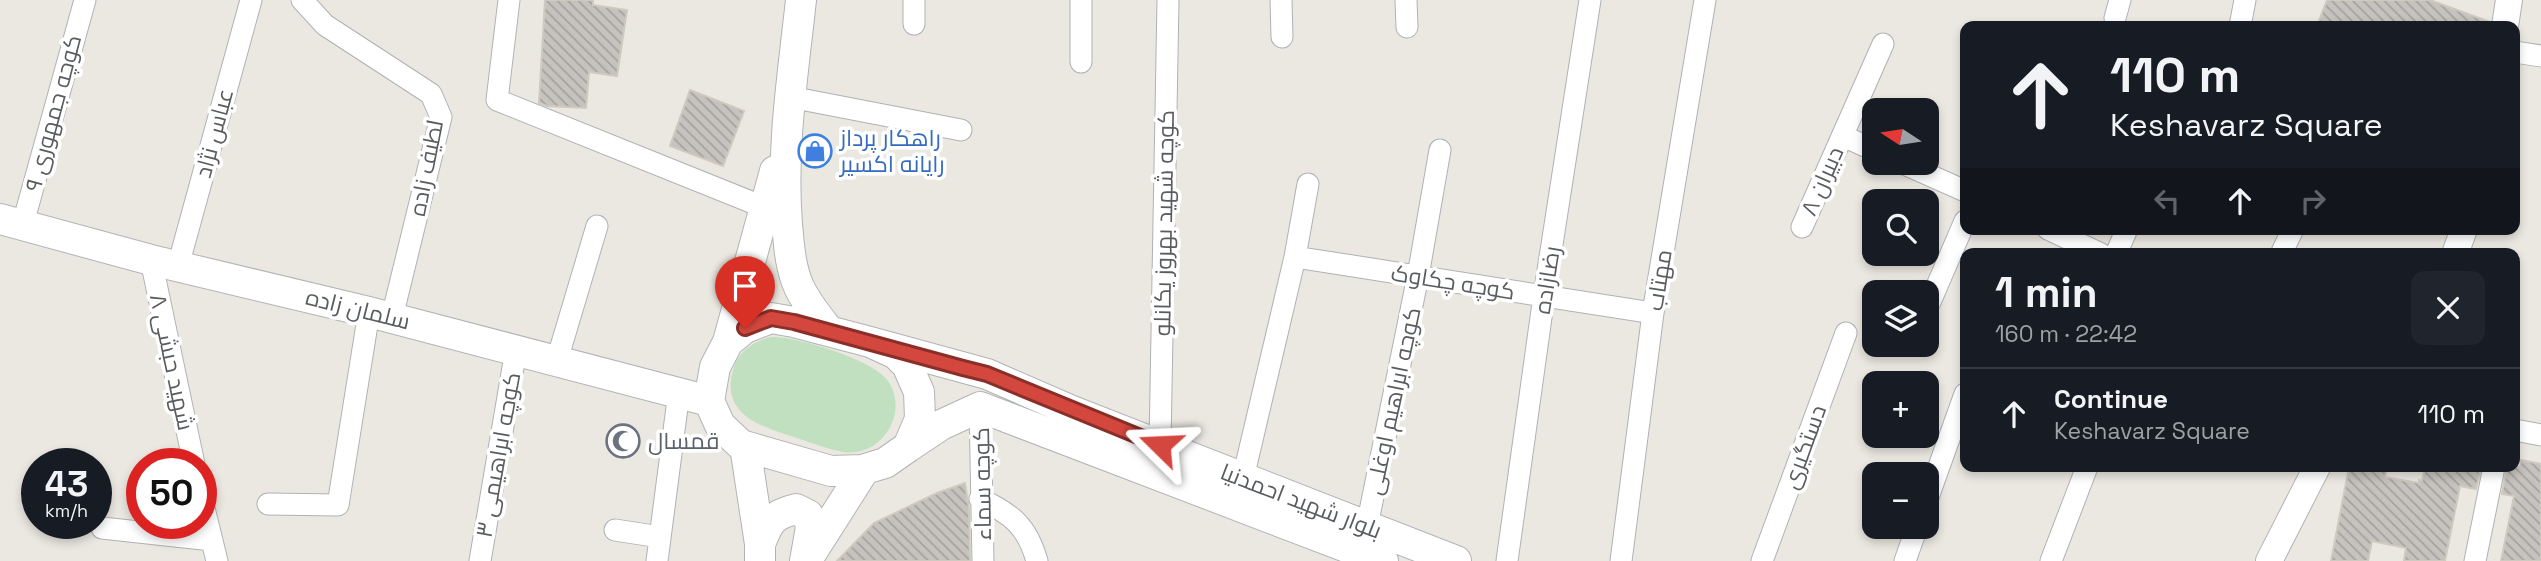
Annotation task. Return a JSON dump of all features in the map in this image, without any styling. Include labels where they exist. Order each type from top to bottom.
[{"type":"main road","points":[[801,0],[789,110],[785,199],[790,253],[798,285],[829,331]]},
{"type":"main road","points":[[789,110],[728,342],[715,367],[709,401],[720,425],[745,446],[831,471],[864,470],[885,463],[942,425],[980,407]]},
{"type":"main road","name":"سلمان زاده","points":[[7,222],[516,349],[709,401]]},
{"type":"main road","points":[[728,342],[745,328],[771,318],[870,342],[896,354],[907,365],[919,392],[920,419],[908,446]]},
{"type":"main road","name":"بلوار شهید احمدنیا","points":[[870,342],[987,374],[1456,561]]},
{"type":"main road","points":[[980,407],[964,400],[958,384],[964,376],[987,374]]},
{"type":"main road","name":"بلوار شهید احمدنیا","points":[[980,407],[1383,561]]},
{"type":"main road","points":[[745,446],[760,552]]},
{"type":"main road","points":[[805,561],[864,470]]},
{"type":"main road","points":[[760,552],[768,522],[780,513],[796,509],[808,515],[811,527],[805,561]]},
{"type":"street","name":"کوچه جمهوری ۹","points":[[7,222],[85,0]]},
{"type":"street","name":"عباس نژاد","points":[[165,263],[251,0]]},
{"type":"street","name":"لطیف زاده","points":[[268,504],[338,505],[381,315],[440,117],[431,94],[325,25],[302,0]]},
{"type":"street","points":[[509,0],[497,100],[765,208]]},
{"type":"street","points":[[914,0],[914,24]]},
{"type":"street","points":[[1081,0],[1081,62]]},
{"type":"street","name":"کوچه شهید بهروز یکانلو","points":[[1160,445],[1168,0]]},
{"type":"street","points":[[1281,0],[1282,37]]},
{"type":"street","points":[[1406,0],[1406,27]]},
{"type":"street","name":"رضازاده","points":[[1507,561],[1544,296],[1590,0]]},
{"type":"street","name":"مهتاب","points":[[1621,561],[1653,313],[1705,0]]},
{"type":"street","points":[[2241,21],[2245,0]]},
{"type":"street","points":[[2506,21],[2509,0]]},
{"type":"street","name":"دبیران ۸","points":[[1802,227],[1883,44]]},
{"type":"street","points":[[2520,52],[2541,56]]},
{"type":"street","points":[[789,110],[961,130]]},
{"type":"street","points":[[1843,136],[1862,145]]},
{"type":"street","name":"کوچه ابراهیم اوغلی","points":[[1367,526],[1418,276],[1440,150]]},
{"type":"street","points":[[1929,175],[1960,189]]},
{"type":"street","points":[[1243,478],[1295,257],[1308,184]]},
{"type":"street","points":[[557,360],[597,226]]},
{"type":"street","points":[[1939,281],[1960,233]]},
{"type":"street","points":[[2061,235],[2088,248]]},
{"type":"street","name":"کوچه چکاوک","points":[[1295,257],[1653,313]]},
{"type":"street","name":"شهید حبشی ۸","points":[[165,263],[192,448]]},
{"type":"street","name":"دستگیری","points":[[1762,561],[1846,333]]},
{"type":"street","name":"کوچه ابراهیمی ۳","points":[[480,561],[516,349]]},
{"type":"street","points":[[657,561],[679,392]]},
{"type":"street","name":"کوچه سماء","points":[[980,407],[983,561]]},
{"type":"street","points":[[1939,467],[1960,408]]},
{"type":"street","points":[[2520,431],[2541,435]]},
{"type":"street","points":[[2051,561],[2085,472]]},
{"type":"street","points":[[2269,561],[2315,472]]},
{"type":"street","points":[[2475,561],[2493,472]]},
{"type":"street","points":[[981,499],[1006,511],[1022,526],[1037,561]]},
{"type":"street","points":[[112,530],[214,551]]},
{"type":"street","points":[[615,530],[660,537]]},
{"type":"street","points":[[1905,561],[1913,539]]},
{"type":"green space","points":[[771,337],[834,351],[880,373],[894,393],[896,406],[888,431],[880,441],[857,452],[837,451],[771,429],[747,417],[733,398],[733,370],[747,348]]},
{"type":"building","points":[[545,0],[593,0],[593,5],[627,10],[617,76],[589,72],[586,108],[547,106],[539,103]]},
{"type":"building","points":[[2327,0],[2430,0],[2487,21],[2319,21]]},
{"type":"building","points":[[690,90],[744,111],[723,166],[670,146]]},
{"type":"building","points":[[2521,460],[2541,464],[2541,561],[2501,561],[2514,496],[2502,494],[2506,472],[2520,472]]},
{"type":"building","points":[[2348,472],[2386,472],[2385,477],[2419,483],[2424,472],[2480,472],[2476,489],[2460,486],[2445,561],[2404,561],[2406,548],[2372,541],[2368,561],[2331,561]]},
{"type":"building","points":[[965,483],[969,509],[970,561],[837,561],[874,523],[937,493]]},
{"type":"place","name":"راهکار پرداز رایانه اکسیر","points":[[815,151]]},
{"type":"place","name":"قمسال","points":[[623,441]]},
{"type":"route","points":[[745,328],[771,318],[794,322],[987,374],[1160,445]]}]
